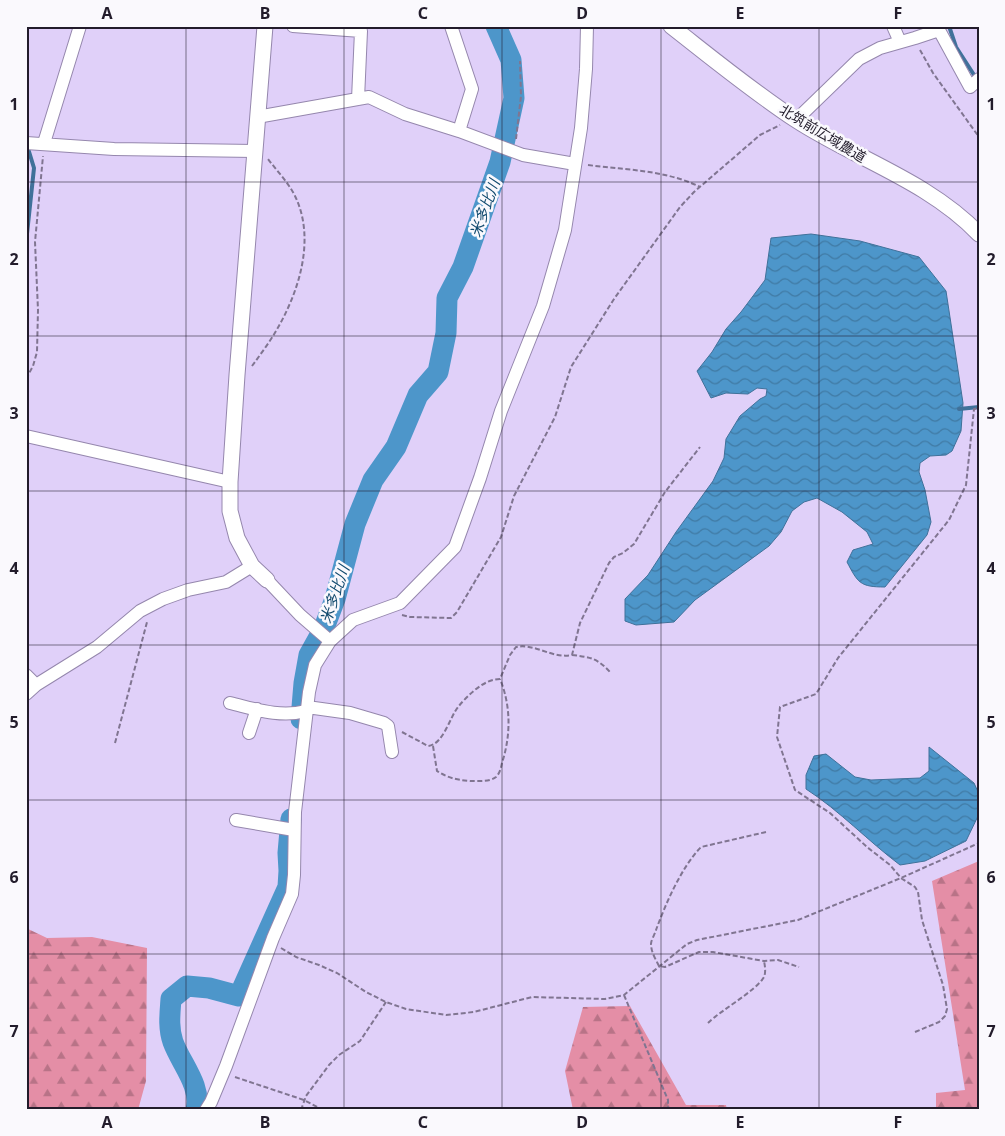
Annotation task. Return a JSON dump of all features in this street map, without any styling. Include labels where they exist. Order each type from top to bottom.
[{"type":"street","points":[[44,143],[80,26]]},
{"type":"street","points":[[265,26],[237,375],[230,511],[238,538],[252,566],[300,615],[330,640]]},
{"type":"street","points":[[293,26],[361,31],[358,99]]},
{"type":"street","points":[[451,26],[472,89],[459,131]]},
{"type":"street","points":[[206,1110],[223,1073],[271,943],[292,894],[294,830],[308,692],[316,665],[330,640],[353,620],[400,603],[455,547],[502,411],[543,306],[565,230],[586,69],[587,26]]},
{"type":"street","name":"北筑前広域農道","points":[[671,26],[796,120],[924,190],[946,204],[979,234]]},
{"type":"street","points":[[893,26],[900,42]]},
{"type":"street","points":[[796,120],[859,59],[880,48],[915,38],[939,28],[970,87],[979,79]]},
{"type":"street","points":[[257,117],[369,97],[406,114],[514,151],[575,164]]},
{"type":"street","points":[[26,143],[114,148],[254,151]]},
{"type":"street","points":[[26,436],[230,482]]},
{"type":"street","points":[[26,694],[36,685],[97,647],[140,611],[163,599],[188,590],[226,582],[252,566]]},
{"type":"street","points":[[26,675],[36,685]]},
{"type":"street","points":[[230,703],[272,713],[293,714],[307,709],[350,713],[388,726],[392,752]]},
{"type":"street","points":[[249,733],[257,710]]},
{"type":"street","points":[[236,820],[294,830]]},
{"type":"path","points":[[915,38],[933,73],[979,137]]},
{"type":"path","points":[[514,151],[521,96],[520,61]]},
{"type":"path","points":[[394,605],[400,614],[410,617],[451,618],[457,612],[501,536],[514,496],[555,417],[571,367],[625,283],[680,206],[760,135],[786,122],[796,120]]},
{"type":"path","points":[[26,379],[33,366],[37,352],[38,310],[35,242],[44,143]]},
{"type":"path","points":[[237,375],[244,374],[275,333],[283,318],[302,266],[304,249],[304,230],[295,197],[288,184],[263,151],[254,151]]},
{"type":"path","points":[[575,164],[651,172],[685,180],[700,187]]},
{"type":"path","points":[[914,1032],[939,1022],[945,1016],[947,1009],[942,985],[922,920],[918,892],[915,887],[901,878],[890,865],[830,813],[795,790],[778,738],[780,708],[816,694],[838,658],[949,520],[966,485],[974,409],[979,408]]},
{"type":"path","points":[[572,655],[580,623],[609,563],[614,557],[623,553],[634,544],[665,492],[700,447]]},
{"type":"path","points":[[115,743],[151,605]]},
{"type":"path","points":[[433,746],[437,771],[446,777],[454,780],[477,781],[494,779],[499,774],[506,750],[509,715],[505,691],[500,679],[510,655],[516,647],[525,645],[559,655],[593,658],[610,672]]},
{"type":"path","points":[[433,746],[438,741],[457,708],[471,693],[495,679],[500,679]]},
{"type":"path","points":[[388,726],[410,735],[428,746],[433,746]]},
{"type":"path","points":[[659,966],[653,954],[651,944],[677,883],[696,852],[701,848],[766,832]]},
{"type":"path","points":[[271,943],[296,957],[338,973],[366,992],[386,1002],[406,1009],[446,1016],[474,1012],[532,997],[605,1000],[624,995],[687,944],[697,940],[798,920],[901,878],[979,843]]},
{"type":"path","points":[[659,966],[664,967],[699,952],[713,952],[764,961],[778,960],[799,968]]},
{"type":"path","points":[[708,1023],[758,983],[766,970],[764,961]]},
{"type":"path","points":[[624,995],[668,1100],[668,1110]]},
{"type":"path","points":[[301,1110],[304,1100],[329,1065],[339,1055],[360,1041],[386,1002]]},
{"type":"path","points":[[223,1073],[304,1100],[323,1110]]},
{"type":"green space","points":[[979,861],[979,1110],[936,1110],[936,1093],[965,1090],[932,881]]},
{"type":"green space","points":[[26,928],[47,938],[92,937],[147,948],[146,1081],[138,1110],[26,1110]]},
{"type":"green space","points":[[630,1006],[686,1105],[726,1105],[727,1110],[573,1110],[565,1071],[583,1007]]},
{"type":"water","points":[[811,234],[860,241],[919,257],[946,291],[963,403],[961,431],[952,451],[946,455],[930,456],[920,463],[919,472],[925,490],[931,522],[927,535],[885,587],[865,585],[857,579],[847,562],[853,550],[873,544],[867,532],[842,512],[817,498],[804,502],[792,511],[781,532],[769,546],[695,600],[674,622],[636,625],[625,621],[625,599],[648,575],[713,481],[724,458],[726,439],[740,416],[766,396],[767,389],[757,388],[748,394],[726,393],[711,398],[697,371],[712,352],[726,329],[765,280],[771,238]]},
{"type":"water","points":[[929,747],[974,783],[979,794],[979,814],[966,841],[925,861],[900,865],[831,807],[806,789],[806,775],[814,756],[826,754],[855,777],[871,780],[920,778],[929,771]]},
{"type":"waterway","name":"米多比川","points":[[301,719],[309,655],[324,628],[335,599],[355,524],[373,480],[396,447],[418,395],[438,372],[446,333],[447,298],[463,267],[500,162],[514,98],[511,60],[496,26]]},
{"type":"waterway","points":[[949,26],[956,47],[976,78]]},
{"type":"waterway","points":[[26,243],[34,168],[27,145]]},
{"type":"waterway","points":[[959,409],[979,407]]},
{"type":"waterway","name":"米多比川","points":[[196,1110],[196,1092],[190,1075],[171,1037],[171,999],[187,986],[209,988],[239,996],[288,887],[291,819]]}]
